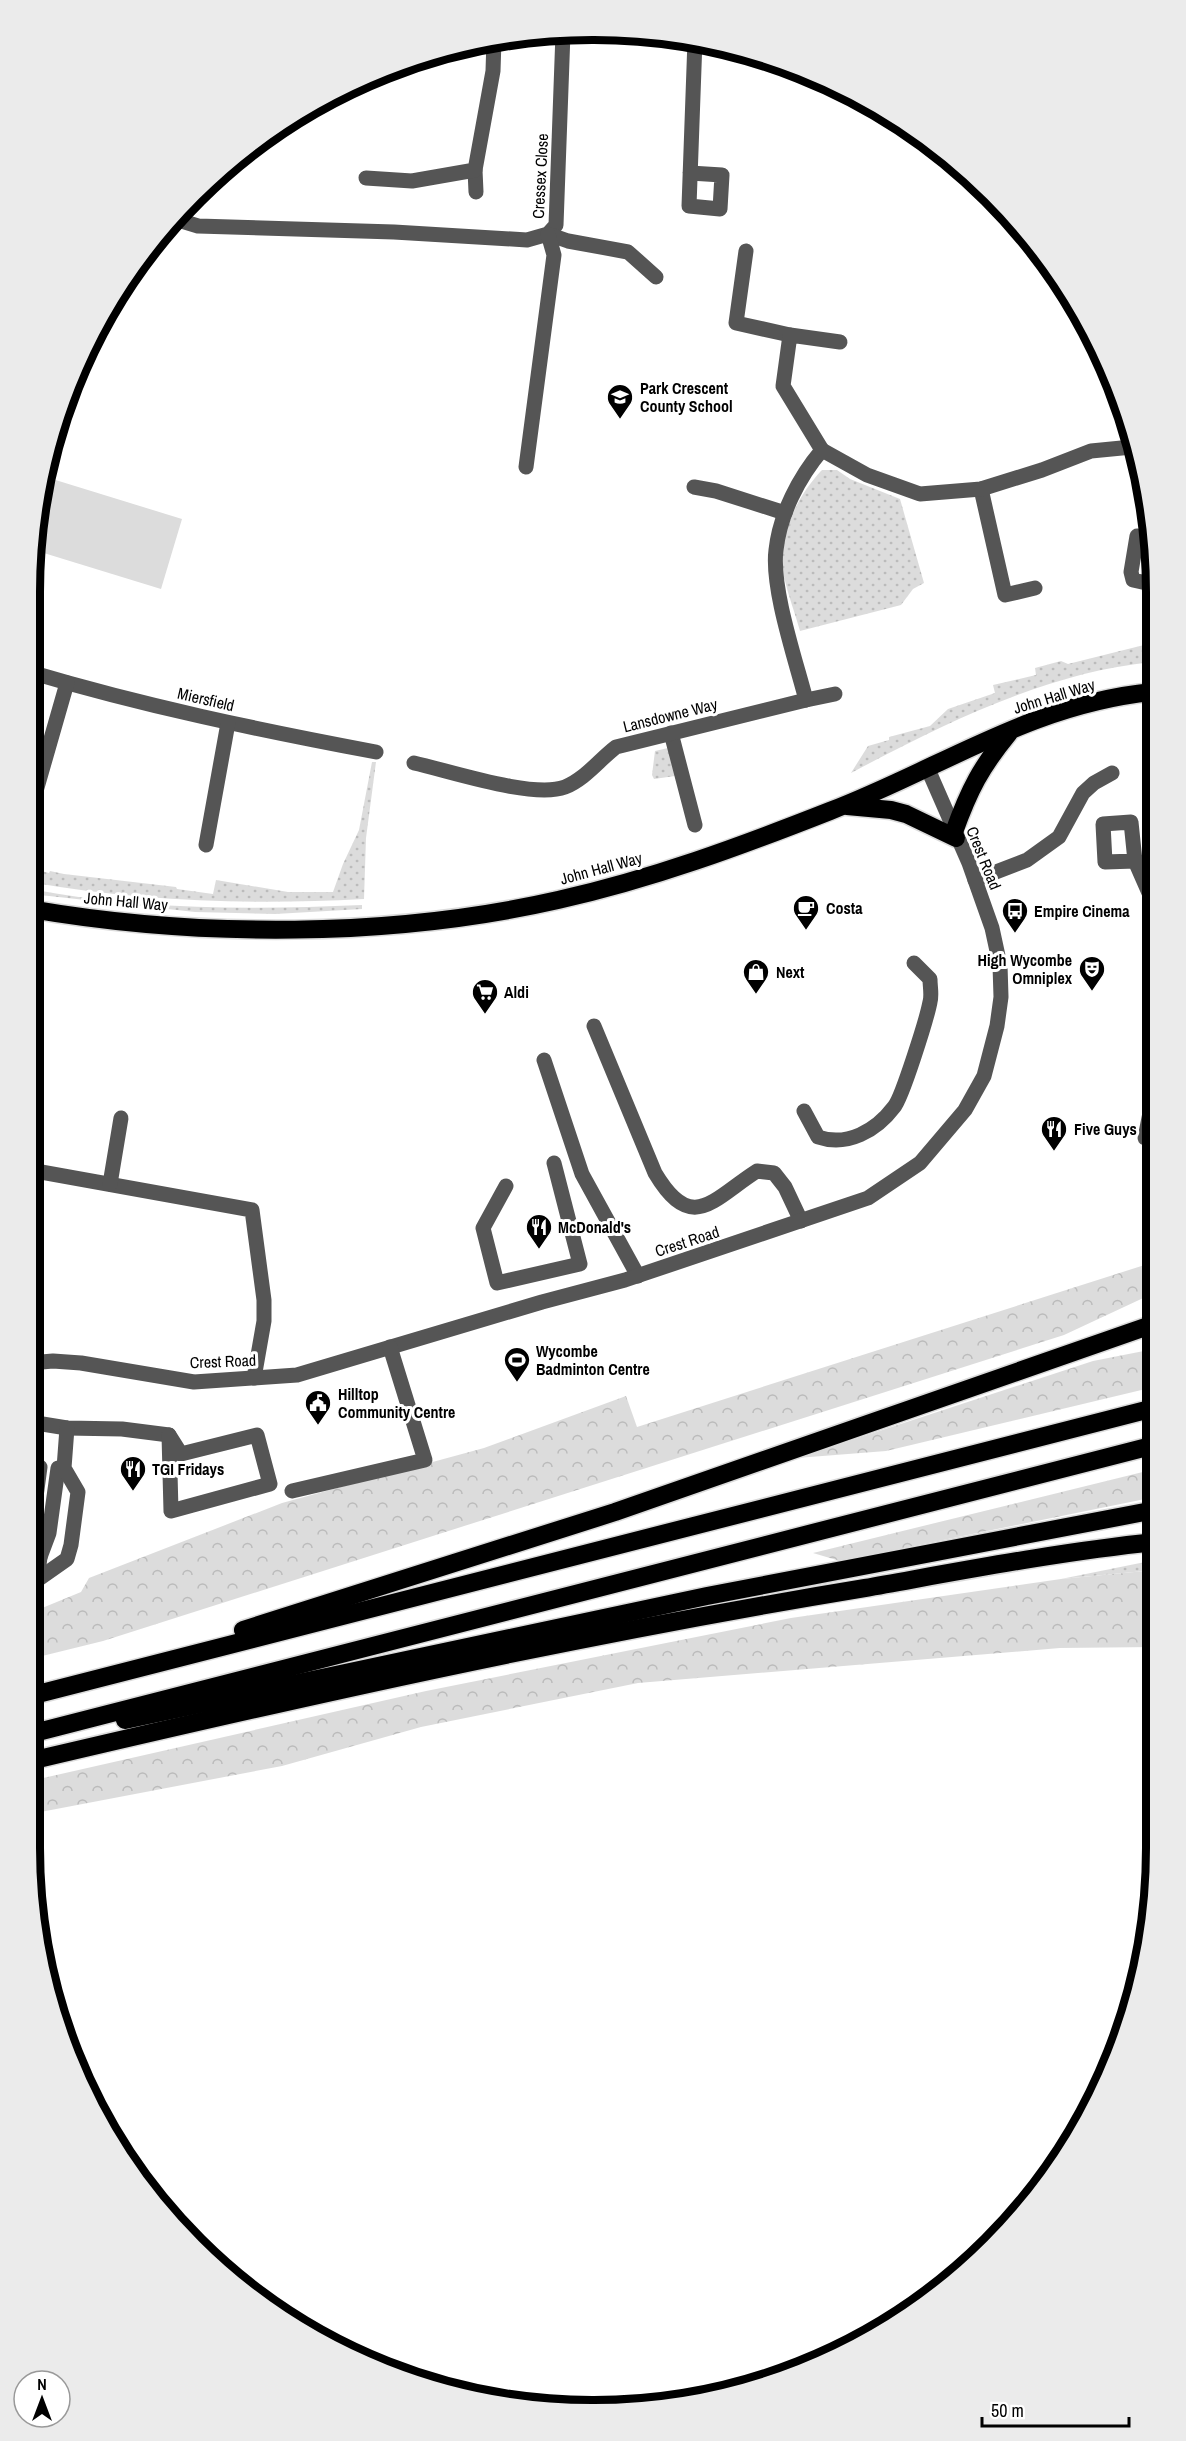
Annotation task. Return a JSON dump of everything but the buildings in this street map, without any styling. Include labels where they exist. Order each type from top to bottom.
[{"type":"highway","name":"John Hall Way","points":[[40,911],[92,920],[260,930],[361,927],[473,915],[558,900],[661,872],[845,806],[1033,719],[1075,706],[1146,693]]},
{"type":"highway","points":[[845,806],[891,810],[955,835],[974,780],[1012,729]]},
{"type":"highway","points":[[111,1675],[293,1613],[615,1512],[1146,1327]]},
{"type":"highway","points":[[40,1693],[1146,1410]]},
{"type":"highway","points":[[40,1732],[1146,1447]]},
{"type":"highway","points":[[40,1733],[155,1716],[477,1644],[707,1596],[1146,1512]]},
{"type":"highway","points":[[40,1759],[230,1714],[712,1613],[1065,1554],[1146,1543]]},
{"type":"street","name":"Cressex Close","points":[[184,222],[198,226],[394,232],[527,240],[548,234],[556,225],[563,42]]},
{"type":"street","points":[[476,192],[475,170],[493,71],[494,50]]},
{"type":"street","points":[[690,173],[695,50]]},
{"type":"street","points":[[366,177],[412,182],[475,170]]},
{"type":"street","points":[[548,234],[568,242],[628,252],[656,277]]},
{"type":"street","points":[[526,467],[554,255],[553,243],[548,234]]},
{"type":"street","points":[[746,251],[736,323],[790,335],[840,342]]},
{"type":"street","points":[[790,335],[783,386],[822,450],[867,475],[920,494],[981,489],[1042,471],[1091,451],[1126,448]]},
{"type":"street","points":[[806,700],[777,585],[776,551],[785,513],[809,466],[822,450]]},
{"type":"street","points":[[694,488],[716,491],[785,513]]},
{"type":"street","points":[[981,489],[1005,595],[1035,588]]},
{"type":"street","points":[[1137,536],[1131,572],[1133,580],[1145,583]]},
{"type":"street","name":"Miersfield","points":[[40,675],[113,697],[228,723],[376,752]]},
{"type":"street","points":[[40,777],[67,683]]},
{"type":"street","name":"Lansdowne Way","points":[[414,762],[502,784],[541,790],[564,788],[582,778],[598,760],[616,747],[835,694]]},
{"type":"street","points":[[206,845],[228,723]]},
{"type":"street","points":[[671,733],[695,825]]},
{"type":"street","name":"Crest Road","points":[[40,1362],[81,1363],[194,1382],[297,1375],[638,1276],[868,1198],[920,1162],[965,1110],[984,1076],[999,1007],[1000,965],[992,928],[975,880],[927,767]]},
{"type":"street","points":[[975,880],[1027,860],[1059,837],[1083,793],[1094,783],[1112,773]]},
{"type":"street","points":[[1135,861],[1146,886]]},
{"type":"street","points":[[804,1111],[818,1137],[831,1141],[846,1140],[864,1133],[896,1106],[931,1000],[930,979],[914,963]]},
{"type":"street","points":[[594,1026],[655,1173],[664,1188],[680,1204],[694,1208],[715,1202],[757,1171],[774,1173],[785,1187],[801,1221]]},
{"type":"street","points":[[544,1060],[582,1174],[638,1276]]},
{"type":"street","points":[[110,1184],[121,1118]]},
{"type":"street","points":[[1145,1138],[1146,1133]]},
{"type":"street","points":[[506,1186],[483,1228],[497,1283],[580,1264],[554,1164]]},
{"type":"street","points":[[40,1172],[252,1210],[264,1300],[264,1321],[254,1378]]},
{"type":"street","points":[[292,1491],[424,1460],[390,1347]]},
{"type":"street","points":[[40,1424],[67,1428],[122,1429],[169,1435]]},
{"type":"street","points":[[40,1557],[49,1533],[67,1428]]},
{"type":"street","points":[[169,1435],[181,1454],[257,1435],[270,1484],[171,1511],[169,1435]]},
{"type":"street","points":[[40,1467],[61,1468]]},
{"type":"street","points":[[40,1579],[67,1559],[71,1545],[78,1492],[61,1468]]},
{"type":"green space","points":[[822,470],[837,470],[850,479],[900,499],[924,583],[913,589],[901,605],[800,631],[784,577],[783,548],[797,505]]},
{"type":"green space","points":[[52,479],[182,519],[161,589],[42,553]]},
{"type":"green space","points":[[1146,644],[1146,663],[1073,677],[997,703],[923,736],[851,773],[868,746],[889,740],[889,737],[930,726],[948,709],[995,693],[993,685],[1036,675],[1035,668],[1061,661],[1068,664]]},
{"type":"green space","points":[[668,748],[675,776],[654,779],[652,775],[655,751]]},
{"type":"green space","points":[[372,762],[376,762],[366,838],[364,899],[238,902],[155,898],[40,884],[40,871],[176,887],[213,894],[216,880],[288,892],[333,892],[359,830]]},
{"type":"green space","points":[[40,891],[112,901],[195,907],[279,908],[362,905],[362,909],[275,914],[195,912],[40,895]]},
{"type":"green space","points":[[1146,1265],[1146,1297],[1064,1335],[103,1641],[40,1657],[40,1609],[81,1592],[89,1578],[282,1503],[484,1448],[626,1396],[637,1427]]},
{"type":"green space","points":[[1146,1351],[1146,1389],[886,1451],[797,1458],[1093,1361]]},
{"type":"green space","points":[[1146,1471],[1146,1499],[840,1561],[813,1553]]},
{"type":"green space","points":[[1146,1562],[1146,1571],[1061,1579]]},
{"type":"green space","points":[[1146,1571],[1146,1647],[1060,1648],[638,1683],[421,1727],[282,1766],[40,1812],[40,1779],[426,1691],[791,1618],[1061,1579]]},
{"type":"place","name":"Park Crescent County School","points":[[620,420]]},
{"type":"place","name":"Costa","points":[[806,931]]},
{"type":"place","name":"Empire Cinema","points":[[1015,934]]},
{"type":"place","name":"High Wycombe Omniplex","points":[[1092,992]]},
{"type":"place","name":"Next","points":[[756,995]]},
{"type":"place","name":"Aldi","points":[[485,1015]]},
{"type":"place","name":"Five Guys","points":[[1054,1152]]},
{"type":"place","name":"McDonald's","points":[[539,1250]]},
{"type":"place","name":"Wycombe Badminton Centre","points":[[517,1383]]},
{"type":"place","name":"Hilltop Community Centre","points":[[318,1426]]},
{"type":"place","name":"TGI Fridays","points":[[133,1492]]}]
